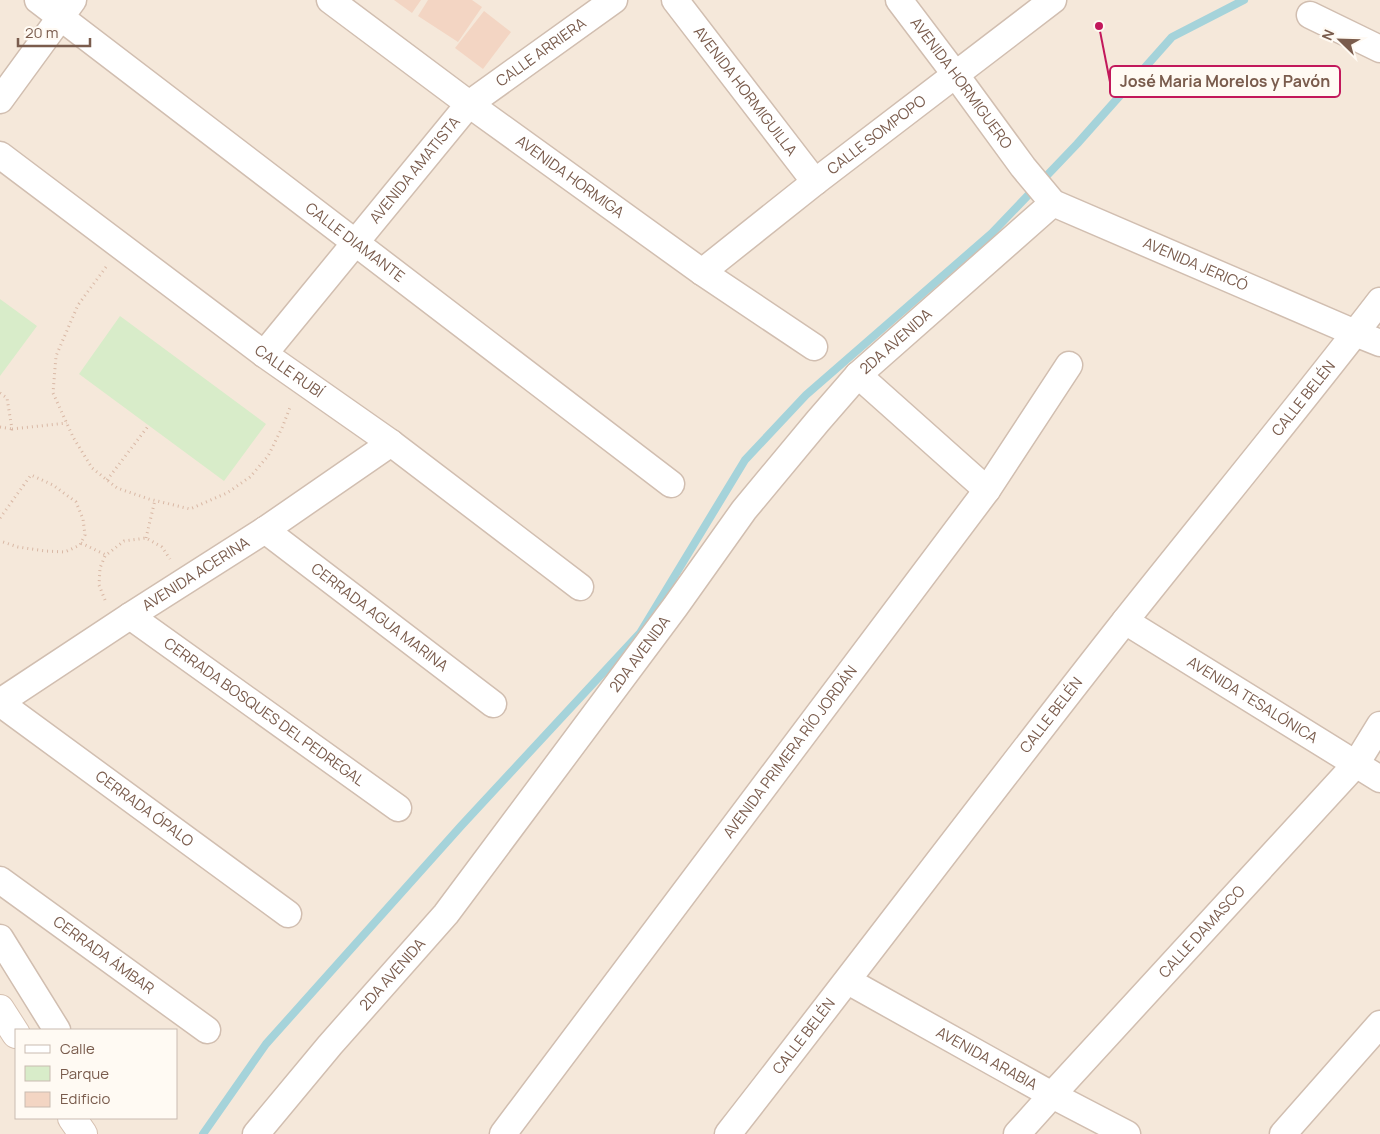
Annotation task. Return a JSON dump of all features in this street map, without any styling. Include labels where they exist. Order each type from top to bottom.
[{"type":"main road","points":[[0,1010],[15,1032]]},
{"type":"main road","points":[[73,1119],[83,1134]]},
{"type":"street","name":"CALLE DIAMANTE","points":[[38,0],[67,9],[354,242],[671,484]]},
{"type":"street","name":"AVENIDA HORMIGA","points":[[330,0],[469,104],[702,272],[814,346]]},
{"type":"street","name":"CALLE ARRIERA","points":[[469,104],[614,0]]},
{"type":"street","name":"AVENIDA HORMIGUILLA","points":[[675,0],[815,182]]},
{"type":"street","name":"AVENIDA HORMIGUERO","points":[[899,0],[1023,168]]},
{"type":"street","name":"CALLE SOMPOPO","points":[[702,272],[815,182],[1053,0]]},
{"type":"street","points":[[0,100],[67,9]]},
{"type":"street","points":[[1310,15],[1380,49]]},
{"type":"street","name":"AVENIDA AMATISTA","points":[[264,354],[469,104]]},
{"type":"street","name":"CALLE RUBÍ","points":[[0,155],[264,354],[391,443],[580,587]]},
{"type":"street","name":"AVENIDA JERICÓ","points":[[1023,168],[1050,199],[1380,343]]},
{"type":"street","name":"2DA AVENIDA","points":[[256,1134],[330,1045],[446,914],[675,607],[744,510],[818,421],[858,375],[1050,199]]},
{"type":"street","name":"CALLE BELÉN","points":[[728,1134],[1125,621],[1380,301]]},
{"type":"street","name":"AVENIDA PRIMERA RÍO JORDÁN","points":[[503,1134],[987,490],[1070,365]]},
{"type":"street","points":[[858,375],[987,490]]},
{"type":"street","name":"AVENIDA ACERINA","points":[[0,703],[130,616],[265,530],[391,443]]},
{"type":"street","name":"CERRADA AGUA MARINA","points":[[265,530],[493,704]]},
{"type":"street","name":"CERRADA BOSQUES DEL PEDREGAL","points":[[130,616],[398,808]]},
{"type":"street","name":"AVENIDA TESALÓNICA","points":[[1125,621],[1380,779]]},
{"type":"street","name":"CERRADA ÓPALO","points":[[0,703],[288,914]]},
{"type":"street","name":"CALLE DAMASCO","points":[[1017,1134],[1356,764],[1380,725]]},
{"type":"street","name":"CERRADA ÁMBAR","points":[[0,880],[207,1030]]},
{"type":"street","points":[[0,938],[56,1029]]},
{"type":"street","name":"AVENIDA ARABIA","points":[[848,981],[1052,1095],[1127,1134]]},
{"type":"street","points":[[1283,1134],[1380,1024]]},
{"type":"path","points":[[122,247],[78,306],[56,356],[53,393],[73,437],[92,468],[117,488],[190,509],[227,493],[250,478],[268,456],[282,428],[290,405]]},
{"type":"path","points":[[0,393],[7,398],[12,429]]},
{"type":"path","points":[[0,427],[12,429],[67,423]]},
{"type":"path","points":[[107,480],[149,425]]},
{"type":"path","points":[[0,518],[31,474],[53,485],[76,502],[83,518],[85,535],[80,546],[65,552],[18,547],[0,541]]},
{"type":"path","points":[[146,538],[155,500]]},
{"type":"path","points":[[105,600],[99,585],[100,568],[106,555],[124,542],[146,538],[162,547],[170,559]]},
{"type":"path","points":[[81,543],[106,555]]},
{"type":"shaded area","points":[[0,0],[1380,0],[1380,1134],[0,1134]]},
{"type":"green space","points":[[0,299],[37,326],[0,376]]},
{"type":"green space","points":[[120,316],[266,424],[224,481],[79,374]]},
{"type":"building","points":[[394,0],[421,0],[412,13]]},
{"type":"building","points":[[428,0],[472,0],[482,7],[458,42],[418,16]]},
{"type":"building","points":[[484,11],[511,32],[483,69],[455,48]]},
{"type":"waterway","points":[[203,1134],[266,1044],[461,826],[640,633],[745,460],[806,395],[992,233],[1077,144],[1172,37],[1244,0]]},
{"type":"place","name":"José Maria Morelos y Pavón","points":[[1099,26]]}]
